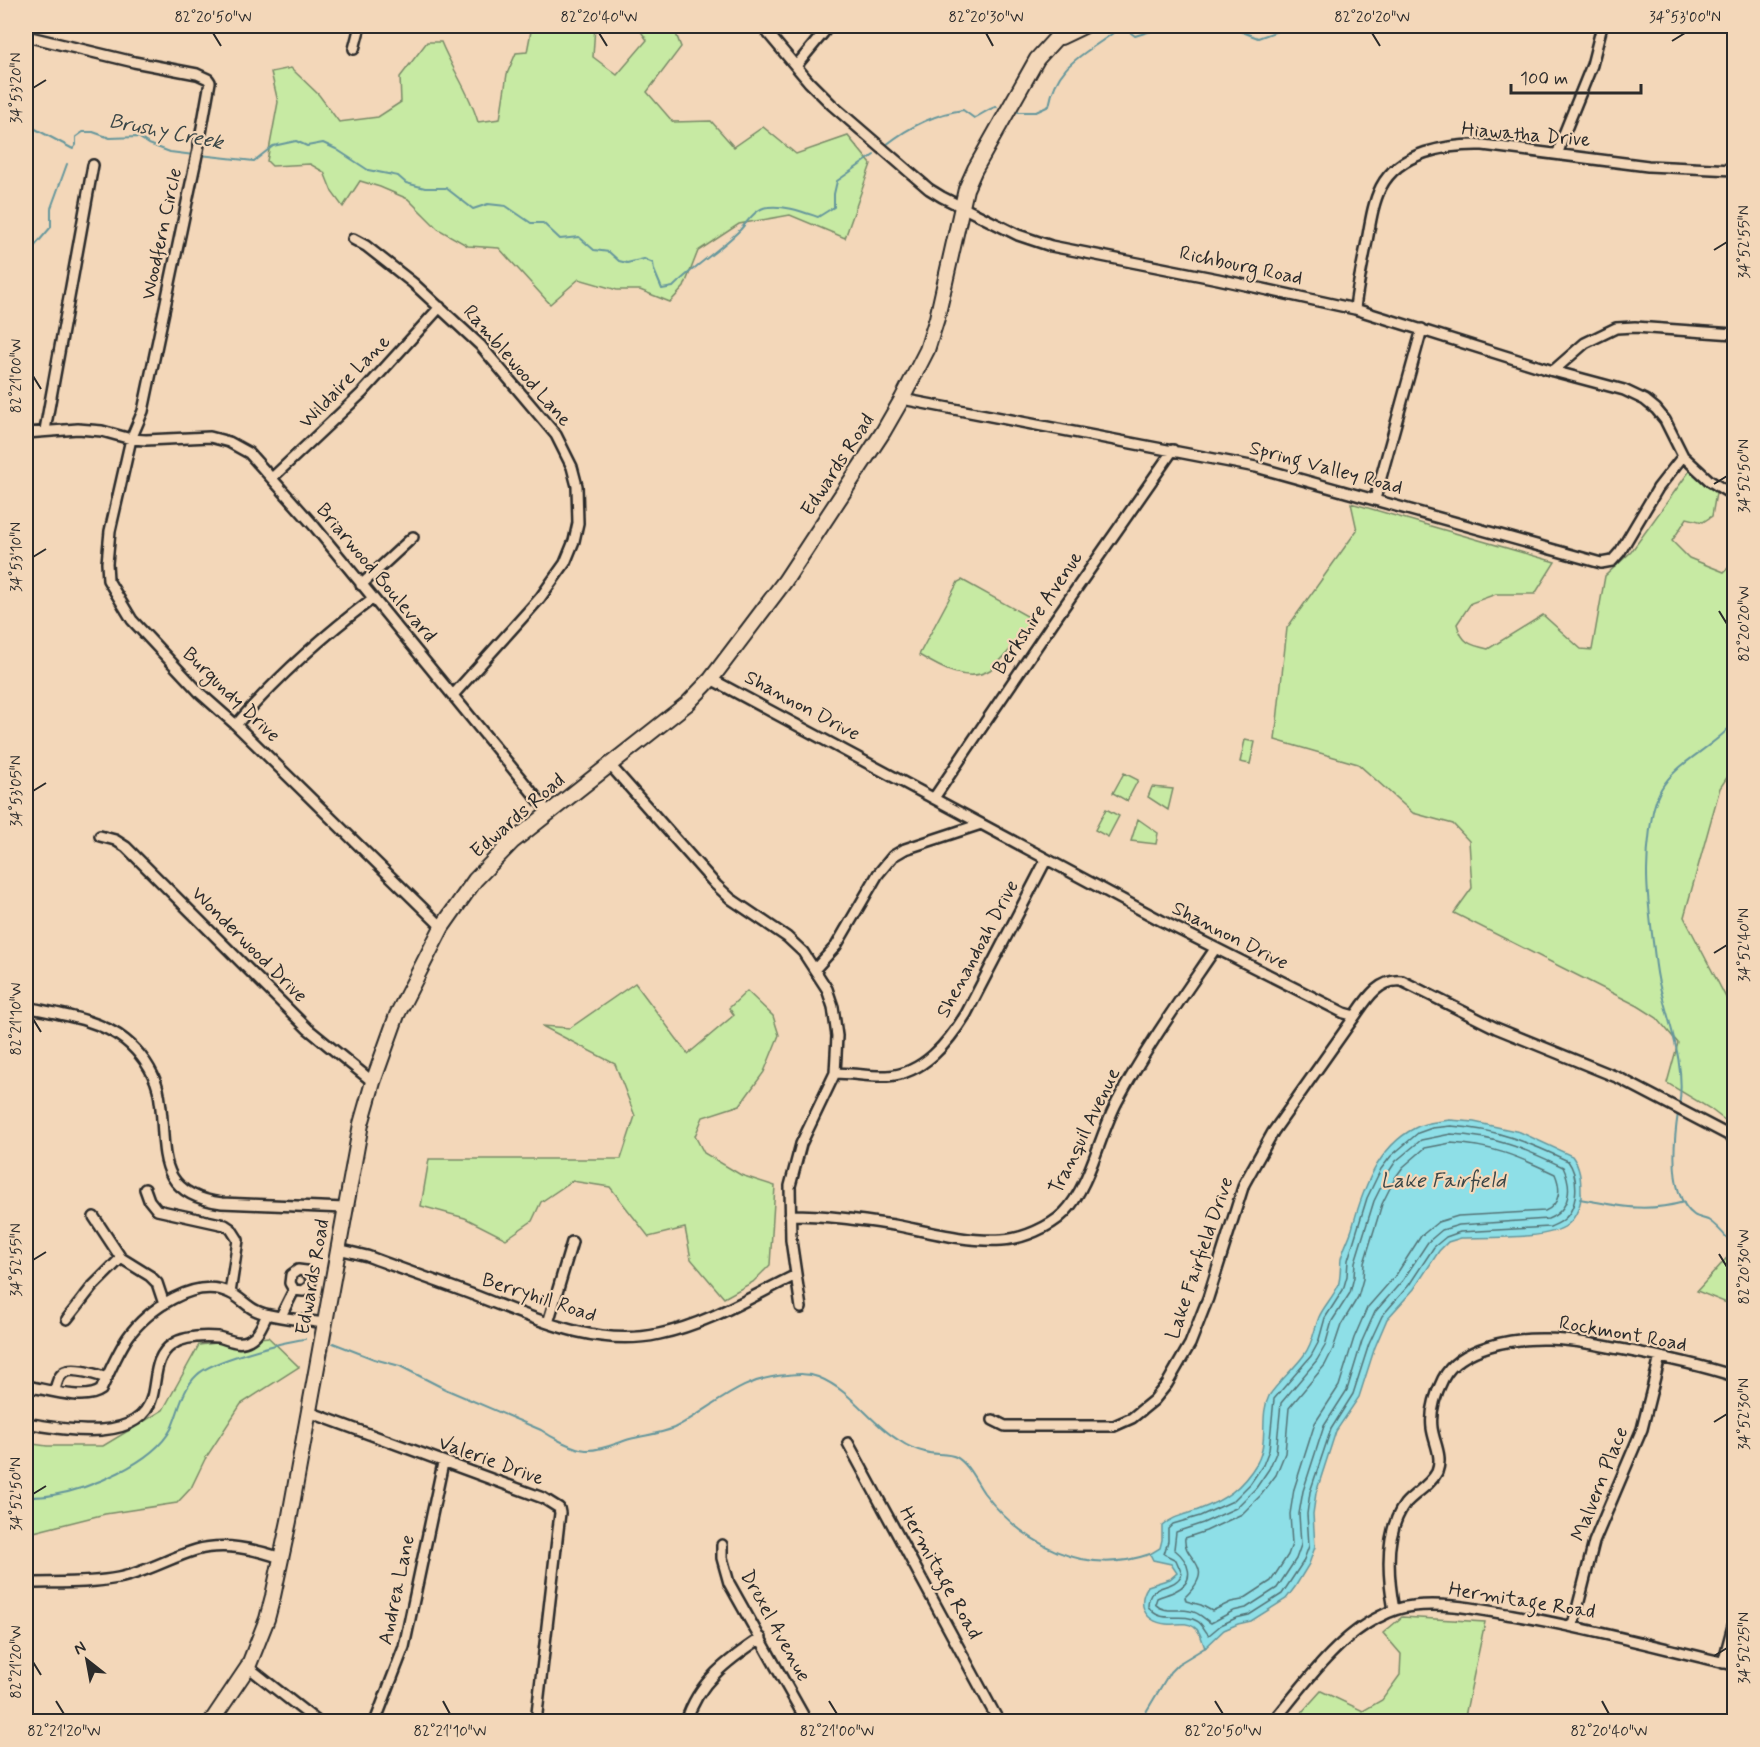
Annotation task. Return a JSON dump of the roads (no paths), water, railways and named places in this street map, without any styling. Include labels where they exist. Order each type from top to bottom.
[{"type":"street","points":[[354,49],[360,26]]},
{"type":"street","name":"Richbourg Road","points":[[762,26],[832,105],[865,136],[929,189],[1018,235],[1051,246],[1355,309],[1553,371],[1624,390],[1645,400],[1665,420],[1683,456],[1710,481],[1734,496]]},
{"type":"street","points":[[796,66],[829,26]]},
{"type":"street","name":"Edwards Road","points":[[211,1722],[248,1667],[267,1619],[282,1558],[361,1124],[397,1015],[442,927],[462,896],[488,865],[512,842],[670,718],[711,679],[785,581],[883,432],[927,350],[937,318],[966,189],[987,145],[1037,59],[1067,26]]},
{"type":"street","name":"Edwards Road","points":[[1052,44],[1065,34],[1084,26]]},
{"type":"street","points":[[1558,153],[1592,65],[1602,26]]},
{"type":"street","name":"Woodfern Circle","points":[[26,36],[134,62],[197,74],[210,82],[143,411],[131,439]]},
{"type":"street","name":"Hiawatha Drive","points":[[1355,309],[1376,199],[1381,187],[1394,170],[1431,151],[1460,145],[1483,145],[1648,166],[1734,170]]},
{"type":"street","points":[[45,430],[93,165]]},
{"type":"street","name":"Ramblewood Lane","points":[[353,239],[383,259],[440,307],[480,345],[556,435],[572,467],[578,495],[579,514],[569,555],[560,572],[453,695]]},
{"type":"street","name":"Wildaire Lane","points":[[272,478],[362,393],[440,307]]},
{"type":"street","points":[[1553,371],[1584,343],[1616,328],[1635,327],[1734,334]]},
{"type":"street","points":[[1375,500],[1422,329]]},
{"type":"street","name":"Spring Valley Road","points":[[902,399],[1256,467],[1588,560],[1608,563],[1620,552],[1658,488],[1683,456]]},
{"type":"street","points":[[26,433],[45,430],[102,431],[131,439]]},
{"type":"street","name":"Briarwood Boulevard","points":[[131,439],[201,437],[221,439],[249,453],[549,813]]},
{"type":"street","name":"Burgundy Drive","points":[[131,439],[110,531],[107,563],[108,580],[125,611],[201,694],[236,725],[442,927]]},
{"type":"street","name":"Berkshire Avenue","points":[[934,798],[1173,450]]},
{"type":"street","points":[[361,585],[413,537]]},
{"type":"street","points":[[236,725],[310,649],[372,599]]},
{"type":"street","name":"Shannon Drive","points":[[711,679],[1215,949],[1301,993],[1354,1016]]},
{"type":"street","points":[[610,765],[716,885],[787,937],[803,952],[827,989],[835,1013],[837,1036],[835,1073],[807,1130],[796,1160],[790,1186],[791,1240],[801,1308]]},
{"type":"street","points":[[815,969],[836,946],[878,874],[893,856],[905,849],[981,824]]},
{"type":"street","name":"Wonderwood Drive","points":[[100,836],[115,840],[126,847],[309,1029],[373,1082]]},
{"type":"street","name":"Shenandoah Drive","points":[[835,1073],[883,1076],[898,1074],[920,1065],[943,1046],[966,1014],[1046,860]]},
{"type":"street","name":"Tranquil Avenue","points":[[790,1215],[848,1218],[946,1235],[992,1240],[1022,1236],[1054,1220],[1065,1213],[1077,1195],[1115,1105],[1133,1072],[1215,949]]},
{"type":"street","points":[[1354,1016],[1378,987],[1391,981],[1402,981],[1496,1028],[1619,1078],[1734,1138]]},
{"type":"street","points":[[26,1007],[99,1026],[121,1037],[137,1051],[151,1071],[158,1089],[162,1146],[167,1167],[174,1179],[191,1194],[222,1203],[345,1208]]},
{"type":"street","name":"Lake Fairfield Drive","points":[[993,1420],[1005,1426],[1114,1426],[1132,1418],[1154,1400],[1167,1384],[1190,1344],[1208,1298],[1244,1184],[1273,1132],[1354,1016]]},
{"type":"street","points":[[145,1189],[153,1207],[157,1210],[225,1225],[236,1233],[238,1240],[236,1262],[230,1293]]},
{"type":"street","points":[[94,1217],[121,1258],[150,1275],[157,1283],[165,1304]]},
{"type":"street","points":[[548,1323],[572,1242]]},
{"type":"street","name":"Berryhill Road","points":[[338,1249],[367,1256],[548,1323],[590,1335],[612,1338],[660,1334],[728,1309],[796,1275]]},
{"type":"street","points":[[67,1319],[92,1287],[121,1258]]},
{"type":"street","points":[[26,1386],[89,1396],[96,1394],[101,1390],[127,1339],[142,1320],[165,1304],[197,1290],[230,1293],[256,1311],[267,1315],[324,1323]]},
{"type":"street","points":[[281,1316],[294,1290]]},
{"type":"street","points":[[26,1423],[92,1431],[134,1422],[142,1417],[152,1398],[155,1371],[160,1359],[171,1345],[194,1337],[219,1337],[233,1342],[247,1341],[258,1332],[267,1315]]},
{"type":"street","name":"Rockmont Road","points":[[1394,1610],[1390,1574],[1397,1518],[1404,1506],[1431,1480],[1436,1472],[1439,1461],[1432,1428],[1432,1411],[1442,1380],[1454,1364],[1466,1355],[1513,1342],[1546,1339],[1592,1344],[1660,1357],[1734,1376]]},
{"type":"street","name":"Malvern Place","points":[[1572,1625],[1594,1542],[1642,1429],[1660,1357]]},
{"type":"street","points":[[55,1391],[63,1372],[70,1370],[107,1378]]},
{"type":"street","name":"Valerie Drive","points":[[309,1412],[543,1498],[559,1508],[536,1722]]},
{"type":"street","name":"Hermitage Road","points":[[848,1443],[999,1722]]},
{"type":"street","name":"Andrea Lane","points":[[375,1722],[404,1647],[443,1463]]},
{"type":"street","name":"Drexel Avenue","points":[[722,1545],[726,1575],[807,1722]]},
{"type":"street","points":[[26,1583],[81,1582],[118,1578],[152,1568],[193,1551],[213,1547],[248,1549],[282,1558]]},
{"type":"street","name":"Hermitage Road","points":[[1273,1722],[1340,1646],[1369,1622],[1394,1610],[1413,1605],[1460,1606],[1572,1625],[1734,1665]]},
{"type":"street","points":[[1723,1663],[1734,1623]]},
{"type":"street","points":[[686,1722],[693,1702],[706,1681],[727,1662],[761,1638]]},
{"type":"street","points":[[248,1667],[318,1722]]},
{"type":"street","points":[[26,1717],[39,1722]]},
{"type":"water","name":"Lake Fairfield","points":[[1450,1120],[1474,1122],[1520,1132],[1572,1156],[1577,1164],[1580,1178],[1581,1196],[1578,1210],[1567,1225],[1558,1230],[1517,1237],[1461,1238],[1448,1242],[1439,1251],[1414,1289],[1387,1319],[1375,1347],[1359,1397],[1336,1431],[1316,1493],[1313,1514],[1315,1547],[1309,1564],[1286,1599],[1251,1621],[1224,1630],[1205,1648],[1200,1634],[1194,1627],[1188,1624],[1158,1622],[1147,1615],[1144,1610],[1143,1599],[1148,1586],[1170,1579],[1177,1573],[1171,1564],[1153,1560],[1150,1554],[1160,1548],[1162,1526],[1175,1518],[1225,1497],[1251,1472],[1261,1455],[1266,1404],[1269,1396],[1307,1350],[1319,1317],[1338,1286],[1342,1255],[1373,1172],[1381,1159],[1402,1136],[1423,1124]]},
{"type":"waterway","name":"Brushy Creek","points":[[1018,112],[1036,112],[1049,106],[1058,79],[1066,69],[1117,30],[1127,30],[1135,36],[1158,29],[1183,26]]},
{"type":"waterway","name":"Brushy Creek","points":[[1227,26],[1258,38],[1286,26]]},
{"type":"waterway","name":"Brushy Creek","points":[[886,145],[904,132],[932,118],[963,110],[974,118],[997,107]]},
{"type":"waterway","name":"Brushy Creek","points":[[26,124],[73,149],[76,145],[76,137],[83,132],[93,132],[110,138],[138,137],[170,152],[194,155]]},
{"type":"waterway","name":"Brushy Creek","points":[[200,155],[254,161],[273,146],[296,141],[307,146],[323,143],[368,170],[398,176],[406,183],[425,188],[446,188],[473,209],[488,204],[506,206],[531,223],[543,223],[560,239],[579,237],[594,250],[609,252],[619,261],[627,263],[644,259],[653,263],[662,289],[673,287],[732,238],[752,216],[764,208],[794,209],[818,217],[834,207],[837,181],[874,155]]},
{"type":"waterway","points":[[26,256],[51,227],[51,208],[67,164]]},
{"type":"waterway","points":[[1679,1107],[1681,1091],[1679,1061],[1658,976],[1647,886],[1650,829],[1657,799],[1668,779],[1676,770],[1716,740],[1734,722]]},
{"type":"waterway","points":[[1678,1113],[1674,1152],[1676,1181],[1680,1195],[1694,1215],[1712,1222],[1734,1246]]},
{"type":"waterway","points":[[1580,1199],[1644,1208],[1684,1202]]},
{"type":"waterway","points":[[26,1497],[50,1496],[68,1492],[101,1480],[135,1463],[150,1453],[171,1429],[184,1394],[197,1375],[205,1369],[265,1348],[305,1339]]},
{"type":"waterway","points":[[333,1343],[374,1359],[400,1366],[445,1389],[541,1430],[562,1442],[586,1450],[603,1448],[674,1428],[741,1388],[770,1377],[803,1374],[814,1376],[841,1391],[879,1426],[906,1445],[961,1460],[1000,1511],[1018,1528],[1057,1552],[1079,1559],[1102,1561],[1126,1560],[1150,1554]]},
{"type":"waterway","points":[[1140,1722],[1170,1672],[1178,1664],[1206,1647]]}]
